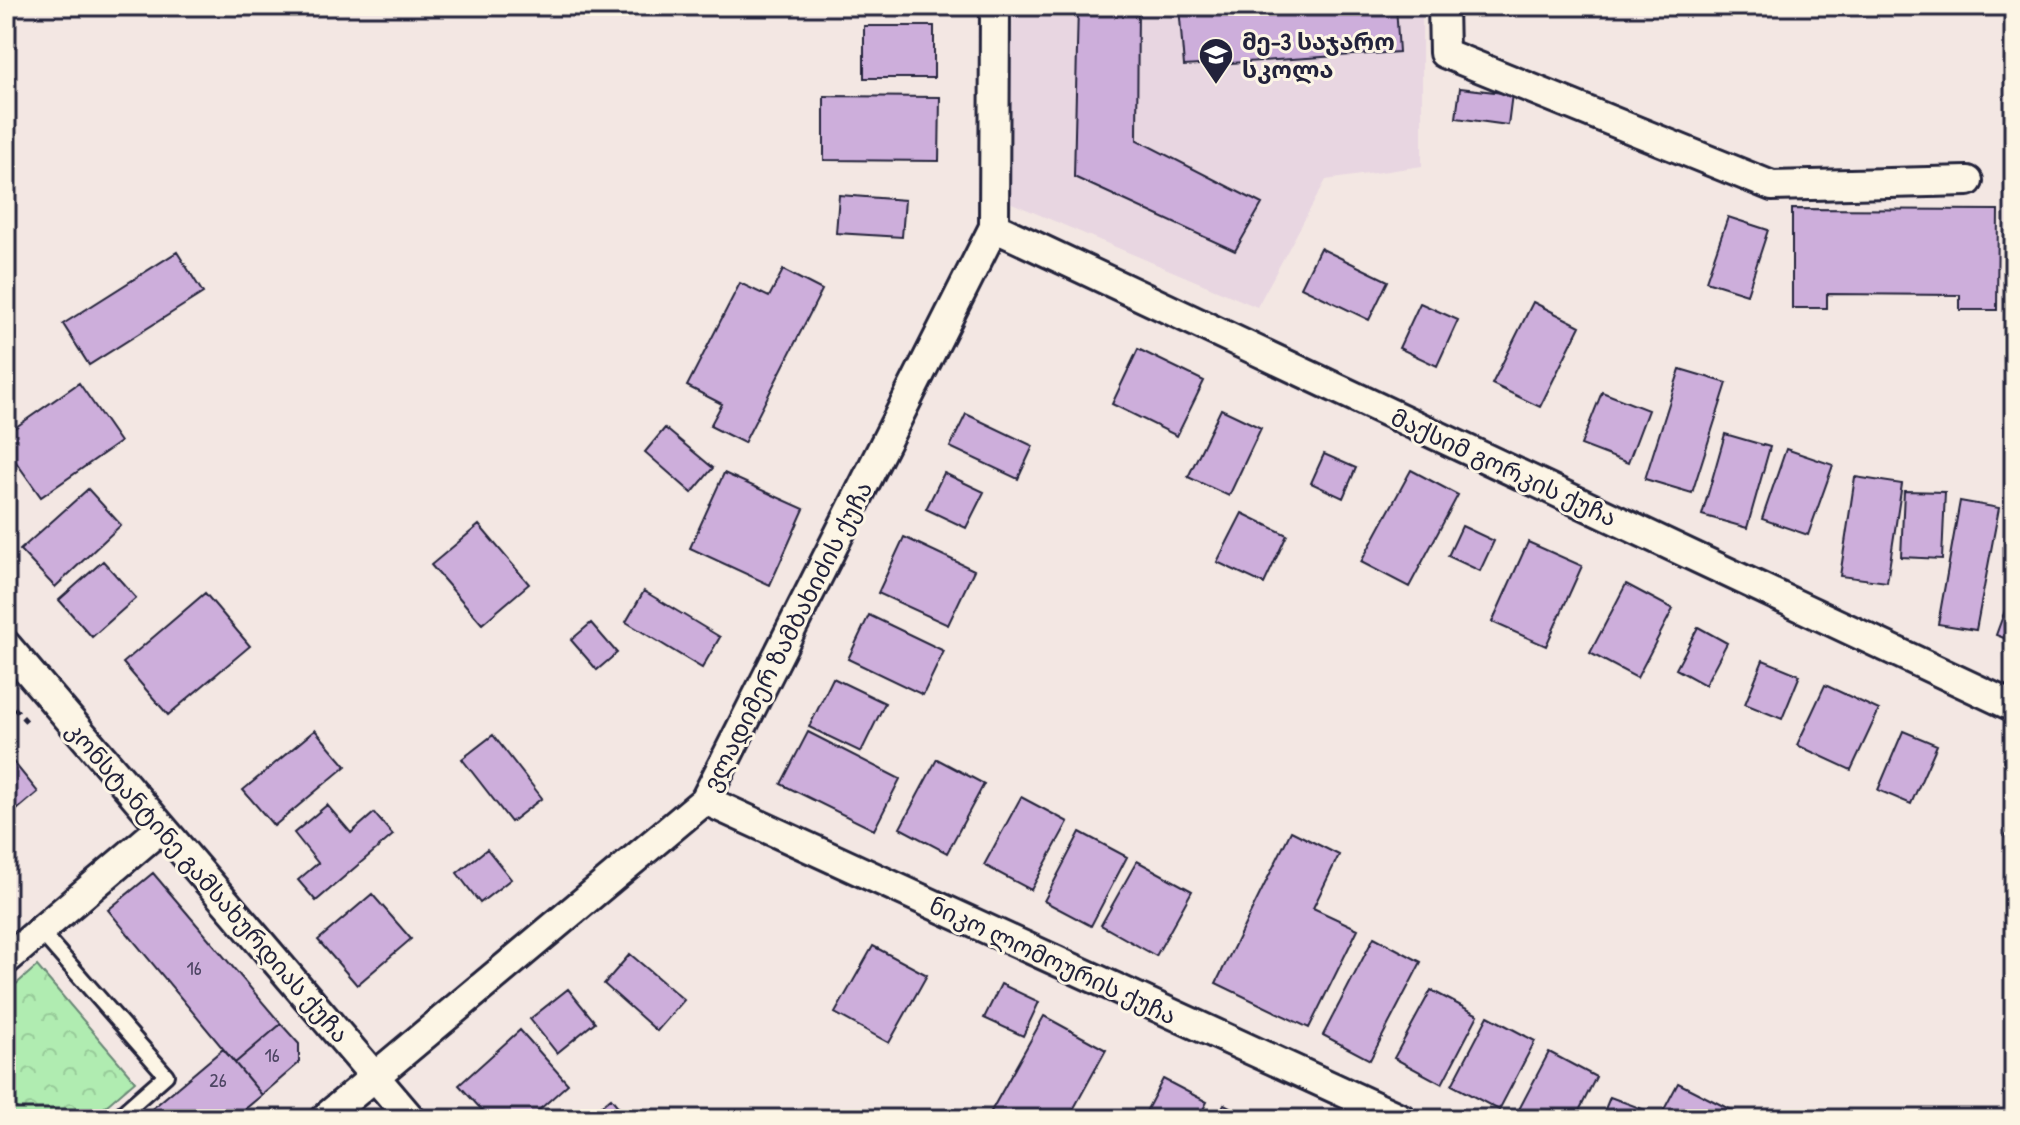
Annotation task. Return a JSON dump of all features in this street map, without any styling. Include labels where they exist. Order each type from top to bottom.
[{"type":"street","name":"ვლადიმერ ზამბახიძის ქუჩა","points":[[324,1119],[705,800],[994,227],[995,6]]},
{"type":"street","points":[[1443,6],[1444,53],[1772,186],[1968,181]]},
{"type":"street","name":"მაქსიმ გორკის ქუჩა","points":[[994,227],[2014,707]]},
{"type":"street","name":"კონსტანტინე გამსახურდიას ქუჩა","points":[[6,645],[411,1119]]},
{"type":"street","name":"ნიკო ლომოურის ქუჩა","points":[[705,800],[1402,1119]]},
{"type":"street","points":[[6,960],[161,828]]},
{"type":"lane","points":[[40,931],[166,1075],[116,1119]]},
{"type":"shaded area","name":"მე-3 საჯარო სკოლა","points":[[1013,6],[1422,6],[1422,166],[1326,180],[1257,307],[1007,201]]},
{"type":"green space","points":[[37,966],[135,1081],[91,1119],[6,1119],[6,993]]},
{"type":"building","points":[[1078,6],[1138,6],[1137,140],[1262,204],[1235,251],[1074,177]]},
{"type":"building","points":[[1179,6],[1396,6],[1399,52],[1184,66]]},
{"type":"building","points":[[864,26],[934,26],[934,78],[864,78]]},
{"type":"building","points":[[1460,88],[1512,94],[1508,125],[1456,118]]},
{"type":"building","points":[[824,96],[940,97],[939,161],[824,160]]},
{"type":"building","points":[[839,195],[905,200],[902,237],[836,233]]},
{"type":"building","points":[[1792,209],[1998,210],[1997,310],[1960,310],[1960,295],[1827,294],[1827,308],[1792,308]]},
{"type":"building","points":[[1728,217],[1768,230],[1747,294],[1706,281]]},
{"type":"building","points":[[1320,248],[1388,281],[1369,320],[1301,287]]},
{"type":"building","points":[[177,252],[203,293],[89,365],[63,324]]},
{"type":"building","points":[[783,270],[822,290],[744,443],[710,426],[722,404],[687,386],[740,283],[769,297]]},
{"type":"building","points":[[1533,302],[1580,326],[1540,407],[1492,384]]},
{"type":"building","points":[[1420,303],[1458,320],[1437,366],[1399,348]]},
{"type":"building","points":[[1138,349],[1204,381],[1177,436],[1112,404]]},
{"type":"building","points":[[1680,369],[1727,383],[1692,493],[1645,479]]},
{"type":"building","points":[[79,383],[120,442],[41,497],[6,448],[6,434]]},
{"type":"building","points":[[1602,392],[1648,410],[1628,463],[1581,445]]},
{"type":"building","points":[[1221,409],[1261,428],[1229,496],[1188,477]]},
{"type":"building","points":[[966,414],[1033,446],[1018,479],[950,447]]},
{"type":"building","points":[[665,428],[713,468],[692,493],[645,452]]},
{"type":"building","points":[[1725,434],[1770,447],[1747,528],[1702,515]]},
{"type":"building","points":[[1786,449],[1833,465],[1808,535],[1762,519]]},
{"type":"building","points":[[1324,454],[1356,468],[1343,498],[1311,483]]},
{"type":"building","points":[[1411,470],[1458,495],[1409,587],[1361,562]]},
{"type":"building","points":[[724,473],[804,509],[770,585],[690,548]]},
{"type":"building","points":[[944,473],[984,492],[966,528],[926,509]]},
{"type":"building","points":[[1855,477],[1902,484],[1887,582],[1840,576]]},
{"type":"building","points":[[88,489],[121,525],[55,587],[20,550]]},
{"type":"building","points":[[1904,491],[1945,492],[1942,559],[1901,557]]},
{"type":"building","points":[[1960,501],[1999,508],[1976,630],[1938,624]]},
{"type":"building","points":[[1242,513],[1287,535],[1264,584],[1217,562]]},
{"type":"building","points":[[479,525],[529,584],[482,624],[431,565]]},
{"type":"building","points":[[1462,526],[1494,541],[1480,571],[1448,556]]},
{"type":"building","points":[[904,537],[974,570],[948,625],[878,593]]},
{"type":"building","points":[[1528,542],[1582,566],[1546,646],[1492,622]]},
{"type":"building","points":[[103,561],[136,598],[92,637],[59,600]]},
{"type":"building","points":[[1626,584],[1673,609],[1637,678],[1590,653]]},
{"type":"building","points":[[2014,586],[2014,642],[1996,635]]},
{"type":"building","points":[[644,591],[720,637],[702,668],[626,622]]},
{"type":"building","points":[[205,593],[250,646],[168,715],[123,663]]},
{"type":"building","points":[[869,615],[944,651],[923,695],[848,659]]},
{"type":"building","points":[[591,623],[617,653],[597,670],[571,640]]},
{"type":"building","points":[[1698,627],[1727,643],[1705,685],[1676,669]]},
{"type":"building","points":[[1763,660],[1800,675],[1782,719],[1745,704]]},
{"type":"building","points":[[833,678],[885,703],[861,752],[809,727]]},
{"type":"building","points":[[1825,685],[1879,710],[1851,770],[1797,745]]},
{"type":"building","points":[[315,730],[346,766],[274,826],[243,790]]},
{"type":"building","points":[[1903,731],[1937,745],[1911,804],[1878,790]]},
{"type":"building","points":[[808,732],[900,779],[874,830],[781,784]]},
{"type":"building","points":[[493,735],[542,798],[511,822],[462,759]]},
{"type":"building","points":[[6,755],[38,792],[6,819]]},
{"type":"building","points":[[937,759],[984,784],[947,853],[900,828]]},
{"type":"building","points":[[1021,797],[1068,822],[1031,890],[984,865]]},
{"type":"building","points":[[327,805],[351,833],[374,813],[393,835],[316,901],[298,880],[318,863],[294,833]]},
{"type":"building","points":[[2014,816],[2014,841],[2005,837]]},
{"type":"building","points":[[1291,831],[1339,855],[1313,908],[1358,929],[1309,1028],[1216,983]]},
{"type":"building","points":[[1080,832],[1127,857],[1091,926],[1044,901]]},
{"type":"building","points":[[487,849],[511,879],[480,903],[457,873]]},
{"type":"building","points":[[1137,861],[1192,891],[1156,956],[1101,925]]},
{"type":"building","points":[[153,873],[281,1024],[235,1063],[108,910]]},
{"type":"building","points":[[372,894],[411,939],[357,985],[318,940]]},
{"type":"building","points":[[1374,937],[1421,962],[1370,1060],[1323,1035]]},
{"type":"building","points":[[873,946],[927,975],[889,1043],[835,1013]]},
{"type":"building","points":[[630,954],[684,1000],[657,1031],[604,984]]},
{"type":"building","points":[[1001,984],[1039,1002],[1023,1036],[984,1018]]},
{"type":"building","points":[[568,989],[595,1022],[557,1053],[530,1019]]},
{"type":"building","points":[[1431,990],[1478,1015],[1442,1084],[1394,1058]]},
{"type":"building","points":[[1044,1016],[1106,1050],[1068,1119],[995,1119],[989,1115]]},
{"type":"building","points":[[1488,1016],[1535,1041],[1499,1110],[1452,1085]]},
{"type":"building","points":[[281,1024],[299,1044],[299,1063],[262,1095],[235,1063]]},
{"type":"building","points":[[520,1030],[568,1084],[529,1119],[490,1119],[459,1085]]},
{"type":"building","points":[[223,1049],[262,1095],[233,1119],[140,1119]]},
{"type":"building","points":[[1549,1052],[1596,1077],[1575,1119],[1514,1119]]},
{"type":"building","points":[[1163,1079],[1207,1102],[1198,1119],[1142,1119]]},
{"type":"building","points":[[1678,1083],[1749,1119],[1659,1119]]},
{"type":"building","points":[[1610,1097],[1648,1111],[1644,1119],[1601,1119]]},
{"type":"building","points":[[611,1098],[628,1119],[585,1119]]},
{"type":"building","points":[[1224,1104],[1253,1119],[1216,1119]]},
{"type":"place","name":"მე-3 საჯარო სკოლა","points":[[1216,86]]}]
